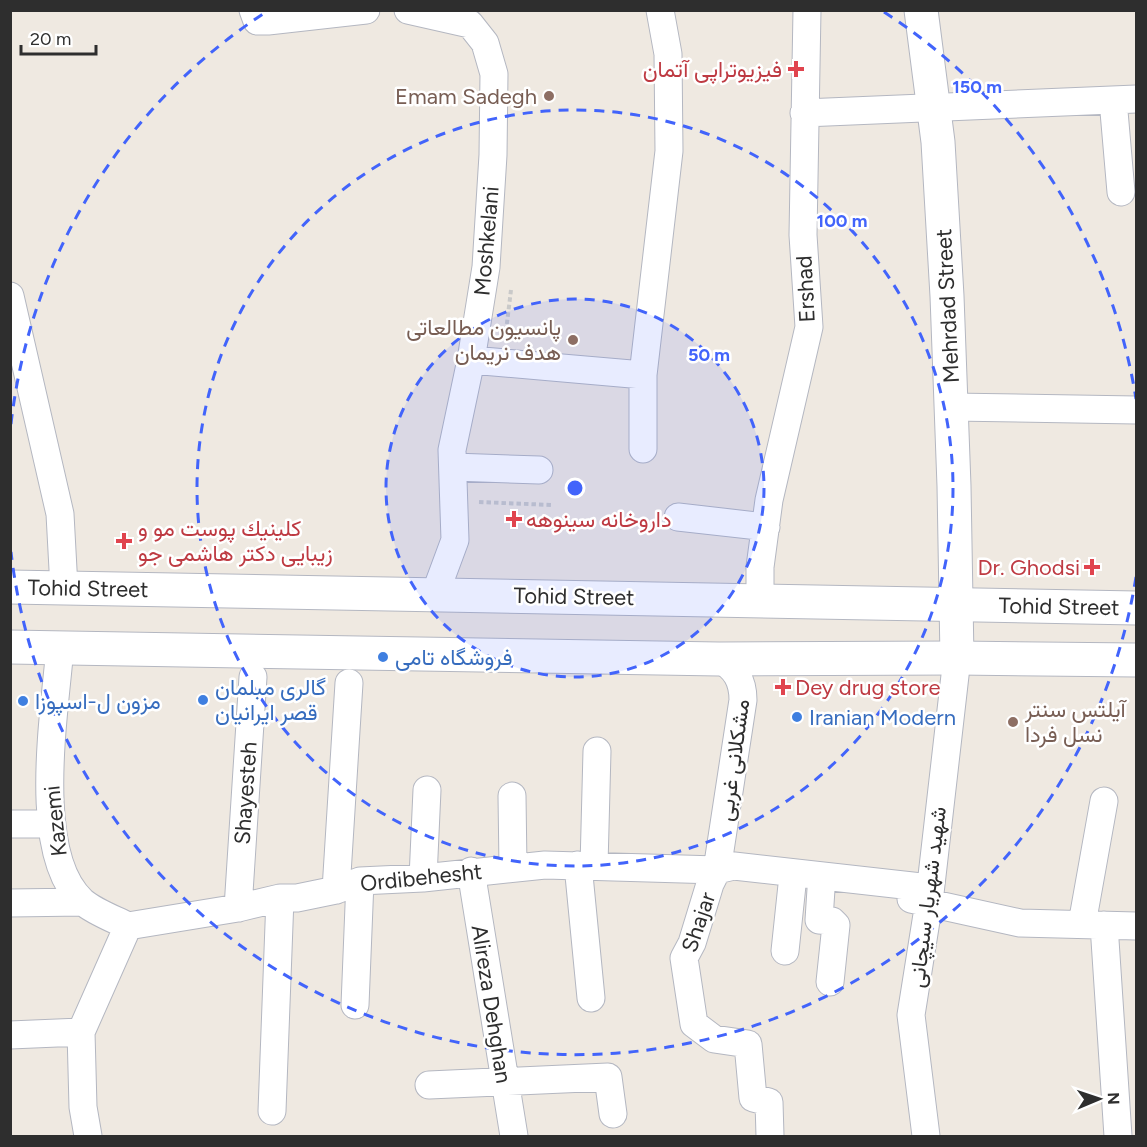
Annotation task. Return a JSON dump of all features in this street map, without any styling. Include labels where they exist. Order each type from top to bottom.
[{"type":"main road","name":"Mehrdad Street","points":[[921,10],[934,109],[946,272],[957,658]]},
{"type":"main road","name":"Tohid Street","points":[[10,587],[760,599],[1137,608]]},
{"type":"main road","points":[[10,647],[351,655],[1137,660]]},
{"type":"street","points":[[253,10],[257,21],[366,10]]},
{"type":"street","name":"Moshkelani","points":[[408,10],[470,24],[485,43],[494,74],[493,155],[486,267],[453,450],[455,540],[435,594]]},
{"type":"street","points":[[643,449],[644,375],[669,151],[668,54],[660,10]]},
{"type":"street","name":"Ershad","points":[[760,599],[769,500],[809,327],[803,235],[807,10]]},
{"type":"street","points":[[804,113],[1125,100],[1121,192]]},
{"type":"street","points":[[10,296],[14,324],[60,514],[64,588]]},
{"type":"street","points":[[471,360],[644,375]]},
{"type":"street","points":[[951,407],[1137,410]]},
{"type":"street","points":[[453,467],[539,470]]},
{"type":"street","points":[[678,517],[765,527]]},
{"type":"street","name":"Kazemi","points":[[60,647],[49,801],[60,868],[83,902],[128,926]]},
{"type":"street","name":"شهید شهریار سیچانی","points":[[926,1137],[911,1015],[929,895],[957,658]]},
{"type":"street","name":"مشکلانی غربی","points":[[717,870],[743,700],[743,687],[738,675],[730,665],[719,659]]},
{"type":"street","name":"Shayesteh","points":[[238,908],[253,677]]},
{"type":"street","points":[[349,683],[348,885],[355,1005]]},
{"type":"street","points":[[591,998],[586,865],[597,752]]},
{"type":"street","points":[[423,878],[427,790]]},
{"type":"street","points":[[512,796],[513,867]]},
{"type":"street","points":[[1104,801],[1093,925],[1118,1137]]},
{"type":"street","points":[[10,825],[52,824]]},
{"type":"street","name":"Ordibehesht","points":[[128,926],[238,908],[348,885],[513,867],[586,865],[717,870],[734,866],[929,895]]},
{"type":"street","name":"Ordibehesht","points":[[717,870],[732,877],[821,889],[929,895]]},
{"type":"street","name":"Shajar","points":[[717,870],[710,884],[692,943],[684,958],[693,1021],[714,1039],[748,1044],[753,1098],[769,1102],[770,1137]]},
{"type":"street","name":"Alireza Dehghan","points":[[471,871],[514,1137]]},
{"type":"street","points":[[785,951],[792,885]]},
{"type":"street","points":[[821,889],[819,920],[832,921],[836,925],[830,982]]},
{"type":"street","points":[[929,895],[1020,922],[1137,926]]},
{"type":"street","points":[[272,1111],[280,898]]},
{"type":"street","points":[[10,903],[83,902]]},
{"type":"street","points":[[88,1137],[83,1107],[81,1032],[128,926]]},
{"type":"street","points":[[10,1035],[81,1032]]},
{"type":"street","points":[[429,1085],[608,1077],[613,1114]]},
{"type":"path","points":[[478,502],[551,505]]},
{"type":"place","name":"فیزیوتراپی آتمان","points":[[796,69]]},
{"type":"place","name":"Emam Sadegh","points":[[549,96]]},
{"type":"place","name":"پانسیون مطالعاتی هدف نریمان","points":[[573,340]]},
{"type":"place","name":"داروخانه سینوهه","points":[[514,519]]},
{"type":"place","name":"كلينيك پوست مو و زيبايى دکتر هاشمی جو","points":[[124,541]]},
{"type":"place","name":"Dr. Ghodsi","points":[[1092,567]]},
{"type":"place","name":"فروشگاه تامی","points":[[383,657]]},
{"type":"place","name":"Dey drug store","points":[[783,687]]},
{"type":"place","name":"گالری مبلمان قصر ایرانیان","points":[[203,700]]},
{"type":"place","name":"مزون ل-اسپوزا","points":[[23,701]]},
{"type":"place","name":"Iranian Modern","points":[[797,717]]},
{"type":"place","name":"آیلتس سنتر نسل فردا","points":[[1013,722]]}]
